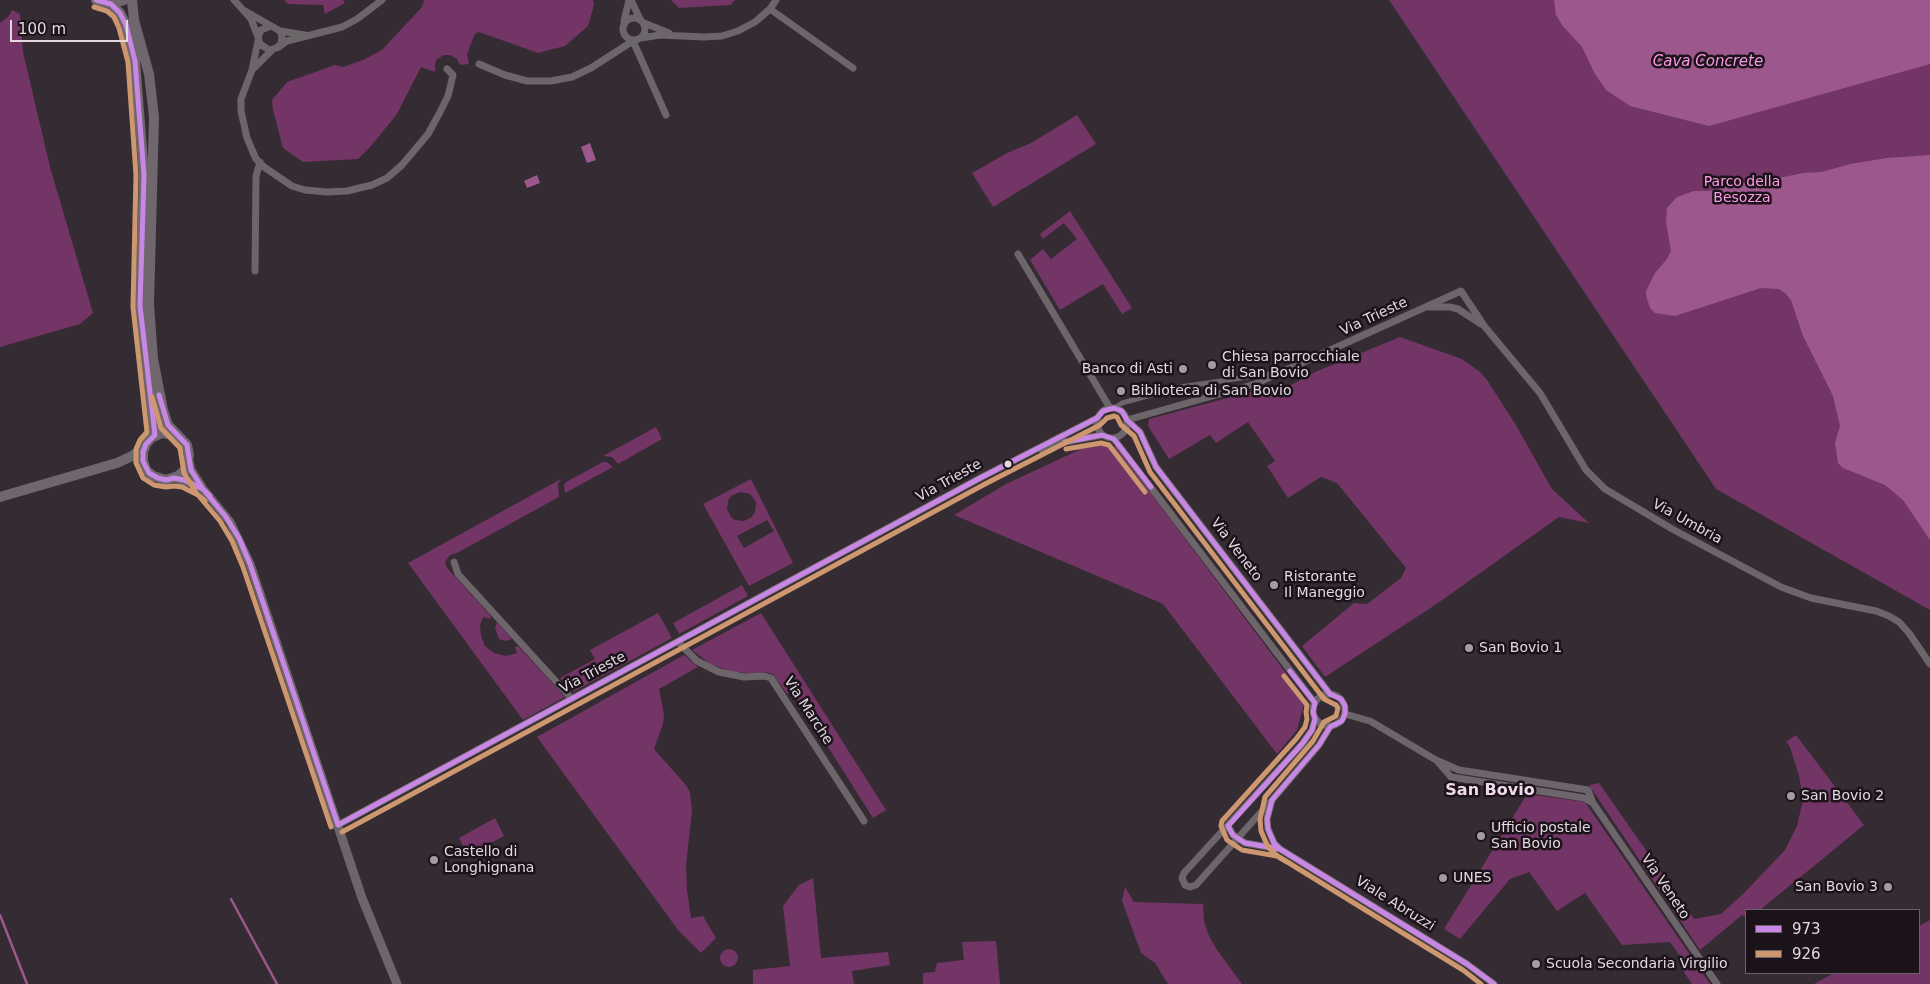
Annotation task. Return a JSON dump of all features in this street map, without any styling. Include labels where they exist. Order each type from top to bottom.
[{"type":"main road","points":[[96,0],[110,4],[120,13],[126,25],[135,61],[144,175],[140,306],[155,436]]},
{"type":"main road","points":[[110,4],[124,0]]},
{"type":"main road","points":[[132,0],[134,20],[150,74],[154,117],[149,304],[153,359],[162,410],[168,425],[187,446],[189,461],[182,474],[166,480],[158,478],[144,466],[142,457],[144,448],[149,440],[155,436],[167,433],[176,435]]},
{"type":"main road","points":[[0,497],[116,462],[132,456],[144,448]]},
{"type":"main road","points":[[116,462],[144,466]]},
{"type":"street","points":[[234,0],[245,11],[256,28],[262,47],[276,48],[287,41],[342,27],[357,20],[382,0]]},
{"type":"street","points":[[479,64],[505,75],[527,80],[550,81],[572,77],[591,68],[645,33],[642,21],[630,0]]},
{"type":"street","points":[[606,58],[616,47],[630,0]]},
{"type":"street","points":[[623,26],[624,34],[629,40],[674,35],[722,36],[738,31],[755,22],[770,9],[776,0]]},
{"type":"street","points":[[770,9],[853,68]]},
{"type":"street","points":[[245,11],[280,31],[308,35]]},
{"type":"street","points":[[623,26],[632,18],[674,35]]},
{"type":"street","points":[[270,26],[261,30],[252,70],[244,89],[241,111],[247,138],[260,162],[292,186],[305,190],[347,191],[372,185],[387,178],[415,151],[428,134],[439,114],[448,96],[452,75],[447,68]]},
{"type":"street","points":[[252,70],[282,41],[280,31]]},
{"type":"street","points":[[637,39],[666,115]]},
{"type":"street","points":[[255,272],[256,176],[260,162]]},
{"type":"street","points":[[1018,254],[1112,408],[1122,412],[1127,420],[1125,432],[1114,439]]},
{"type":"street","name":"Via Trieste","points":[[1127,420],[1255,384],[1461,291]]},
{"type":"street","name":"Via Umbria","points":[[1461,291],[1485,327],[1540,393],[1586,470],[1605,489],[1674,530],[1781,587],[1811,598],[1876,610],[1889,616],[1899,622],[1909,633],[1930,664]]},
{"type":"street","name":"Via Umbria","points":[[1424,308],[1450,307],[1458,309],[1485,327]]},
{"type":"street","points":[[1018,458],[1097,418],[1101,412],[1122,403],[1180,387],[1280,373]]},
{"type":"street","points":[[1097,418],[1097,427],[1102,435]]},
{"type":"street","name":"Via Veneto","points":[[1127,420],[1140,432],[1156,467],[1330,694]]},
{"type":"street","points":[[1018,458],[1065,442],[1102,435],[1114,439],[1315,703]]},
{"type":"street","name":"Via Trieste","points":[[338,825],[1018,458]]},
{"type":"street","points":[[189,461],[203,489],[230,522],[250,564],[372,924],[397,984]]},
{"type":"street","points":[[174,478],[203,489]]},
{"type":"street","points":[[454,562],[458,574],[572,699]]},
{"type":"street","name":"Via Marche","points":[[678,642],[697,660],[719,672],[735,676],[764,676],[771,678],[864,821]]},
{"type":"street","points":[[1330,694],[1338,696],[1344,702],[1345,714],[1342,721],[1330,727],[1313,752],[1196,885],[1190,887],[1185,885],[1182,878],[1184,874],[1302,744],[1312,730],[1315,719],[1313,710],[1315,703],[1320,697],[1330,694]]},
{"type":"street","name":"Via Veneto","points":[[1345,714],[1370,722],[1436,760],[1459,770],[1588,790],[1593,803],[1717,984]]},
{"type":"street","points":[[1315,719],[1321,725],[1330,727]]},
{"type":"street","points":[[1272,800],[1268,811],[1268,829],[1274,843],[1280,849]]},
{"type":"street","points":[[1228,826],[1237,838],[1256,846],[1280,849]]},
{"type":"street","name":"Viale Abruzzi","points":[[1280,849],[1451,954],[1494,984]]},
{"type":"green space","points":[[284,0],[343,0],[345,3],[325,14],[323,5],[288,4]]},
{"type":"green space","points":[[424,0],[593,0],[594,5],[588,26],[565,46],[538,53],[479,32],[475,34],[467,54],[469,64],[460,65],[457,59],[450,55],[444,55],[437,59],[435,72],[421,67],[397,114],[358,159],[303,162],[283,148],[272,100],[287,82],[335,65],[343,67],[363,60],[382,50],[422,7]]},
{"type":"green space","points":[[671,0],[735,0],[731,5],[679,8]]},
{"type":"green space","name":"Parco della Besozza","points":[[1389,0],[1930,0],[1930,610],[1716,489]]},
{"type":"green space","points":[[12,10],[20,14],[23,52],[50,167],[93,313],[80,324],[0,347],[0,23],[8,17]]},
{"type":"green space","points":[[1077,115],[1096,144],[993,207],[972,173],[1007,153],[1031,143]]},
{"type":"green space","points":[[1070,211],[1132,308],[1122,314],[1103,284],[1060,310],[1030,260],[1043,249],[1051,259],[1077,239],[1064,223],[1043,239],[1040,234]]},
{"type":"green space","points":[[1400,337],[1462,359],[1479,371],[1487,380],[1516,425],[1552,489],[1589,523],[1559,517],[1438,603],[1325,677],[1302,646],[1354,603],[1367,604],[1401,578],[1406,568],[1337,483],[1321,477],[1288,498],[1267,466],[1275,461],[1248,422],[1216,443],[1210,435],[1169,459],[1148,426],[1149,419],[1261,389],[1273,395],[1315,372]]},
{"type":"green space","points":[[656,427],[662,439],[618,464],[612,457],[603,456]]},
{"type":"green space","points":[[1096,442],[1116,447],[1301,693],[1304,704],[1297,730],[1277,754],[1163,604],[954,515],[1006,484]]},
{"type":"green space","points":[[603,462],[607,462],[613,467],[565,493],[564,485],[566,482]]},
{"type":"green space","points":[[561,479],[558,484],[559,497],[457,553],[450,555],[445,562],[447,568],[491,616],[490,619],[483,617],[480,625],[481,636],[485,646],[494,653],[506,656],[517,653],[515,647],[518,646],[565,697],[523,720],[408,563]]},
{"type":"green space","points":[[751,479],[793,563],[749,586],[703,504]],"holes":[[[740,492],[750,494],[756,502],[755,512],[752,517],[744,521],[735,520],[727,509],[728,500],[731,496]],[[767,520],[774,531],[744,548],[737,536]]]},
{"type":"green space","points":[[742,585],[748,596],[679,634],[673,623]]},
{"type":"green space","points":[[658,613],[672,638],[573,692],[560,678],[595,659],[590,650]]},
{"type":"green space","points":[[761,613],[886,810],[873,818],[793,692],[787,694],[773,674],[729,671],[710,664],[692,650]]},
{"type":"green space","points":[[497,622],[512,639],[505,641],[499,639],[495,628]]},
{"type":"green space","points":[[684,655],[698,667],[659,689],[664,714],[663,724],[654,749],[690,792],[692,811],[686,865],[691,918],[703,916],[716,938],[701,953],[678,930],[537,737]]},
{"type":"green space","points":[[1796,735],[1864,825],[1761,909],[1745,909],[1745,916],[1742,915],[1700,950],[1589,785],[1599,783],[1694,919],[1721,914],[1785,850],[1797,826],[1803,800],[1799,776],[1790,747],[1786,742]]},
{"type":"green space","points":[[1527,794],[1585,802],[1710,984],[1692,984],[1683,971],[1684,962],[1670,942],[1622,945],[1585,893],[1557,911],[1529,872],[1510,879],[1460,939],[1444,929]]},
{"type":"green space","points":[[495,818],[504,836],[468,855],[459,838]]},
{"type":"green space","points":[[813,878],[821,958],[888,952],[890,965],[852,971],[854,984],[753,984],[753,970],[790,966],[783,906],[799,885]]},
{"type":"green space","points":[[1125,887],[1134,902],[1203,904],[1204,921],[1209,936],[1242,984],[1168,984],[1155,963],[1141,953],[1122,901]]},
{"type":"green space","points":[[1930,920],[1930,984],[1814,984],[1832,974],[1920,974],[1920,925]]},
{"type":"green space","points":[[996,941],[1000,984],[923,984],[923,973],[935,972],[937,963],[964,960],[962,942]]},
{"type":"green space","points":[[725,949],[733,949],[738,954],[736,965],[725,967],[720,962],[720,954]]},
{"type":"water","name":"Cava Concrete","points":[[1554,0],[1930,0],[1930,64],[1709,126],[1630,106],[1606,90],[1595,74],[1582,47],[1562,25],[1556,15]]},
{"type":"water","points":[[590,143],[596,160],[587,163],[581,147]]},
{"type":"water","points":[[1930,155],[1930,540],[1903,500],[1885,485],[1843,468],[1838,463],[1835,443],[1840,426],[1833,396],[1803,336],[1791,300],[1785,293],[1779,289],[1761,288],[1675,316],[1655,313],[1650,308],[1646,291],[1655,273],[1671,251],[1666,222],[1667,208],[1677,197],[1694,191],[1709,191],[1740,181],[1750,184],[1803,173],[1822,172],[1850,164],[1887,158]]},
{"type":"water","points":[[537,175],[540,183],[527,188],[524,181]]},
{"type":"waterway","points":[[231,899],[277,984]]},
{"type":"waterway","points":[[0,915],[27,984]]},
{"type":"transit line","name":"973","points":[[96,0],[111,4],[120,13],[126,25],[135,61],[144,175],[140,306],[155,435],[146,444],[143,452],[143,461],[149,473],[158,478],[184,480],[203,489],[226,517],[239,538],[250,564],[338,825]]},
{"type":"transit line","name":"926","points":[[94,7],[107,11],[114,17],[119,28],[128,62],[136,175],[133,307],[147,432],[140,440],[136,449],[136,463],[143,478],[154,485],[182,487],[198,495],[220,521],[232,541],[243,567],[331,827]]},
{"type":"transit line","name":"973","points":[[159,395],[168,425],[187,445],[191,470],[203,489],[210,496]]},
{"type":"transit line","name":"926","points":[[152,397],[161,428],[180,448],[184,473],[197,494],[205,501]]},
{"type":"transit line","name":"973","points":[[338,825],[982,477],[1097,418],[1103,411],[1114,408],[1122,411],[1127,420],[1140,432],[1156,467],[1330,694],[1341,699],[1345,706],[1345,714],[1342,721],[1330,727],[1319,745],[1272,800],[1267,819],[1268,829],[1274,843],[1280,849],[1467,964],[1494,984]]},
{"type":"transit line","name":"926","points":[[342,832],[985,484],[1100,425],[1107,418],[1114,416],[1134,436],[1150,472],[1324,699],[1338,708],[1336,716],[1324,722],[1313,741],[1265,797],[1260,819],[1261,831],[1268,847],[1276,855],[1463,970],[1481,984]]},
{"type":"transit line","name":"973","points":[[1065,442],[1102,435],[1114,439],[1151,487]]},
{"type":"transit line","name":"926","points":[[1066,449],[1101,443],[1109,445],[1145,492]]},
{"type":"transit line","name":"973","points":[[1290,671],[1315,703],[1313,712],[1315,719],[1312,730],[1302,744],[1228,826],[1233,835],[1245,843],[1280,849],[1291,856]]},
{"type":"transit line","name":"926","points":[[1284,676],[1307,705],[1305,727],[1222,821],[1221,826],[1227,840],[1242,850],[1277,856],[1287,862]]},
{"type":"place","name":"Chiesa parrocchiale di San Bovio","points":[[1212,365]]},
{"type":"place","name":"Banco di Asti","points":[[1183,369]]},
{"type":"place","name":"Biblioteca di San Bovio","points":[[1121,391]]},
{"type":"place","name":"Ristorante Il Maneggio","points":[[1274,585]]},
{"type":"place","name":"San Bovio 1","points":[[1469,648]]},
{"type":"place","name":"San Bovio 2","points":[[1791,796]]},
{"type":"place","name":"Ufficio postale San Bovio","points":[[1481,836]]},
{"type":"place","name":"Castello di Longhignana","points":[[434,860]]},
{"type":"place","name":"UNES","points":[[1443,878]]},
{"type":"place","name":"San Bovio 3","points":[[1888,887]]},
{"type":"place","name":"Scuola Secondaria Virgilio","points":[[1536,964]]},
{"type":"district","name":"San Bovio","points":[[1490,791]]}]
